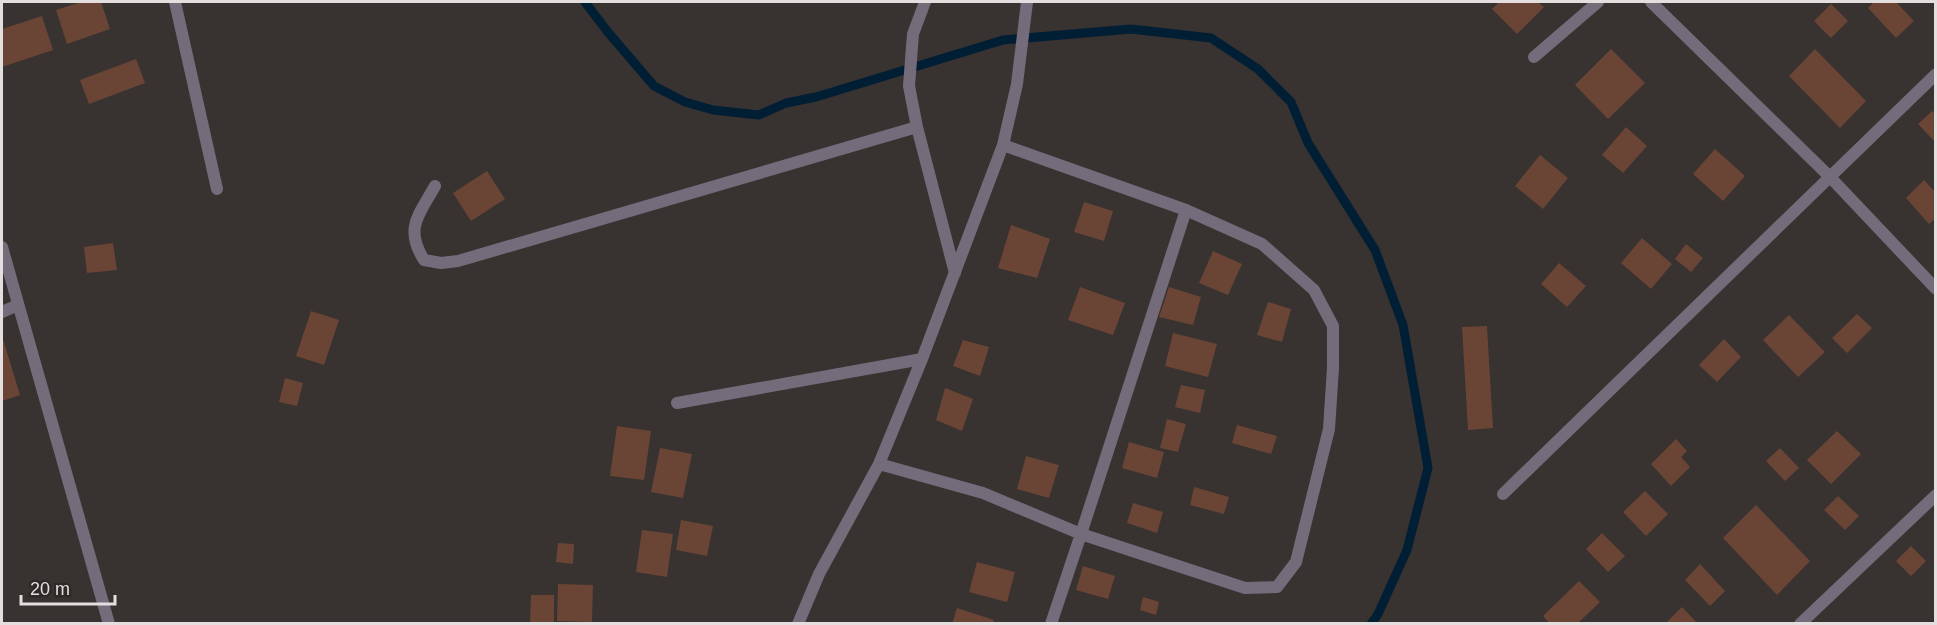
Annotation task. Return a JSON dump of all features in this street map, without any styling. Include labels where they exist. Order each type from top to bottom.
[{"type":"street","points":[[175,2],[217,189]]},
{"type":"street","points":[[925,2],[912,34],[909,86],[917,127],[955,273]]},
{"type":"street","points":[[798,624],[819,574],[879,464],[922,359],[1003,145],[1017,84],[1027,2]]},
{"type":"street","points":[[1534,57],[1598,2]]},
{"type":"street","points":[[1651,2],[1830,177],[1935,288]]},
{"type":"street","points":[[1503,494],[1935,74]]},
{"type":"street","points":[[435,186],[417,219],[413,233],[416,248],[424,260],[441,263],[458,261],[917,127]]},
{"type":"street","points":[[879,464],[983,493],[1081,534],[1245,588],[1277,586],[1296,562],[1329,429],[1333,326],[1314,290],[1262,244],[1186,210],[1003,145]]},
{"type":"street","points":[[1050,624],[1186,210]]},
{"type":"street","points":[[2,248],[109,624]]},
{"type":"street","points":[[2,312],[18,305]]},
{"type":"street","points":[[677,403],[922,359]]},
{"type":"street","points":[[1800,624],[1935,495]]},
{"type":"building","points":[[81,2],[101,2],[110,29],[67,44],[56,10]]},
{"type":"building","points":[[1499,2],[1538,2],[1544,7],[1517,34],[1492,9]]},
{"type":"building","points":[[1874,2],[1896,2],[1914,21],[1896,38],[1868,8]]},
{"type":"building","points":[[1831,4],[1848,21],[1831,38],[1814,21]]},
{"type":"building","points":[[42,16],[53,50],[2,67],[2,29]]},
{"type":"building","points":[[1611,49],[1645,83],[1608,119],[1575,85]]},
{"type":"building","points":[[1815,49],[1866,101],[1840,128],[1789,76]]},
{"type":"building","points":[[136,59],[145,83],[89,104],[80,80]]},
{"type":"building","points":[[1932,111],[1936,115],[1936,143],[1918,124]]},
{"type":"building","points":[[1626,127],[1647,146],[1623,173],[1602,155]]},
{"type":"building","points":[[1715,149],[1745,176],[1723,201],[1693,174]]},
{"type":"building","points":[[1540,155],[1568,178],[1543,209],[1515,186]]},
{"type":"building","points":[[487,171],[505,199],[471,221],[453,193]]},
{"type":"building","points":[[1924,180],[1936,193],[1936,218],[1929,224],[1906,198]]},
{"type":"building","points":[[1084,202],[1113,211],[1104,241],[1074,232]]},
{"type":"building","points":[[1011,225],[1050,239],[1037,278],[998,268]]},
{"type":"building","points":[[1642,238],[1672,264],[1651,289],[1621,263]]},
{"type":"building","points":[[113,243],[117,270],[87,273],[84,247]]},
{"type":"building","points":[[1686,244],[1703,258],[1691,272],[1675,259]]},
{"type":"building","points":[[1213,251],[1242,264],[1228,295],[1199,283]]},
{"type":"building","points":[[1559,263],[1586,286],[1567,307],[1541,284]]},
{"type":"building","points":[[1080,287],[1125,303],[1113,335],[1068,320]]},
{"type":"building","points":[[1169,287],[1201,297],[1193,325],[1159,317]]},
{"type":"building","points":[[1268,302],[1291,309],[1282,342],[1257,335]]},
{"type":"building","points":[[311,311],[339,320],[324,365],[296,356]]},
{"type":"building","points":[[1857,314],[1872,328],[1847,353],[1832,338]]},
{"type":"building","points":[[1789,315],[1825,352],[1798,377],[1763,340]]},
{"type":"building","points":[[1487,326],[1493,428],[1468,430],[1462,327]]},
{"type":"building","points":[[1173,333],[1217,344],[1208,377],[1165,366]]},
{"type":"building","points":[[2,336],[20,395],[2,401]]},
{"type":"building","points":[[1724,339],[1741,357],[1717,382],[1699,365]]},
{"type":"building","points":[[963,340],[989,347],[980,376],[953,366]]},
{"type":"building","points":[[285,378],[303,383],[297,406],[279,402]]},
{"type":"building","points":[[1181,385],[1205,390],[1200,413],[1175,407]]},
{"type":"building","points":[[945,388],[973,399],[962,431],[936,420]]},
{"type":"building","points":[[1167,419],[1186,424],[1178,452],[1160,448]]},
{"type":"building","points":[[1237,425],[1277,436],[1271,454],[1232,443]]},
{"type":"building","points":[[617,426],[651,431],[644,480],[610,476]]},
{"type":"building","points":[[1837,431],[1861,454],[1831,484],[1807,460]]},
{"type":"building","points":[[1676,439],[1687,451],[1681,457],[1690,467],[1671,486],[1651,464]]},
{"type":"building","points":[[1129,442],[1164,452],[1157,478],[1122,468]]},
{"type":"building","points":[[660,448],[692,454],[683,498],[651,492]]},
{"type":"building","points":[[1780,448],[1799,468],[1785,481],[1766,461]]},
{"type":"building","points":[[1026,456],[1059,465],[1049,498],[1017,489]]},
{"type":"building","points":[[1194,487],[1229,497],[1224,514],[1190,505]]},
{"type":"building","points":[[1645,491],[1668,514],[1646,536],[1623,512]]},
{"type":"building","points":[[1838,496],[1859,516],[1845,530],[1824,510]]},
{"type":"building","points":[[1133,503],[1163,512],[1157,533],[1127,523]]},
{"type":"building","points":[[1756,505],[1810,561],[1777,595],[1723,538]]},
{"type":"building","points":[[681,520],[713,526],[707,556],[676,550]]},
{"type":"building","points":[[642,530],[673,534],[667,577],[636,572]]},
{"type":"building","points":[[1602,533],[1625,556],[1608,572],[1586,549]]},
{"type":"building","points":[[558,543],[574,544],[573,564],[556,562]]},
{"type":"building","points":[[1911,546],[1926,561],[1911,576],[1896,561]]},
{"type":"building","points":[[977,562],[1015,572],[1007,602],[969,592]]},
{"type":"building","points":[[1700,564],[1725,591],[1710,606],[1685,580]]},
{"type":"building","points":[[1083,566],[1115,576],[1108,599],[1076,590]]},
{"type":"building","points":[[1579,581],[1600,602],[1577,624],[1550,624],[1543,616]]},
{"type":"building","points":[[558,584],[593,585],[592,622],[557,621]]},
{"type":"building","points":[[531,595],[554,595],[554,624],[530,624]]},
{"type":"building","points":[[1143,597],[1159,602],[1156,615],[1140,610]]},
{"type":"building","points":[[1682,607],[1698,624],[1665,624]]},
{"type":"building","points":[[957,608],[994,620],[993,624],[952,624]]},
{"type":"waterway","points":[[585,2],[654,86],[685,102],[713,110],[759,115],[786,103],[816,97],[1003,40],[1131,29],[1211,38],[1258,69],[1291,102],[1308,143],[1375,250],[1403,325],[1428,468],[1407,550],[1378,614],[1371,624]]}]
